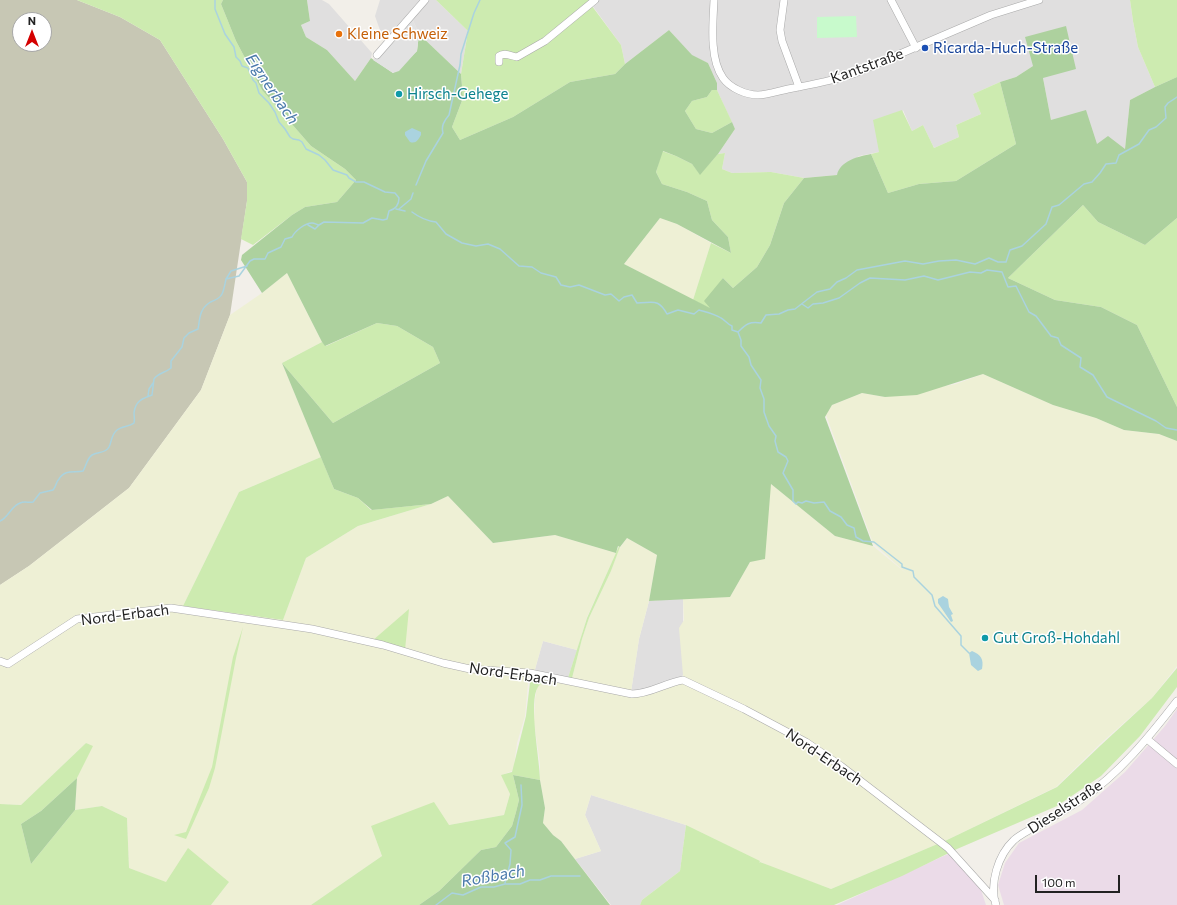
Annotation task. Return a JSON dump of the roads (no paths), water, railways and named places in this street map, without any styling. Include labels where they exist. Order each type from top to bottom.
[{"type":"street","points":[[377,55],[425,0]]},
{"type":"street","points":[[499,62],[499,56],[501,55],[504,54],[517,57],[545,41],[595,0]]},
{"type":"street","name":"Kantstraße","points":[[714,0],[714,50],[717,64],[723,78],[736,89],[757,95],[769,94],[829,81],[853,74],[991,15],[1039,0]]},
{"type":"street","points":[[784,0],[780,30],[782,41],[799,87]]},
{"type":"street","points":[[891,0],[916,48]]},
{"type":"street","name":"Nord-Erbach","points":[[0,662],[8,664],[77,619],[171,608],[312,629],[383,645],[443,664],[470,669],[530,673],[632,694],[642,694],[674,681],[683,680],[744,709],[812,746],[948,848],[995,902]]},
{"type":"street","name":"Dieselstraße","points":[[995,902],[995,882],[998,866],[1014,840],[1084,798],[1105,781],[1124,764],[1147,739],[1177,701]]},
{"type":"street","points":[[1147,739],[1177,764]]},
{"type":"water","points":[[412,128],[421,132],[421,135],[417,141],[410,142],[405,135],[405,132]]},
{"type":"water","points":[[943,596],[948,599],[949,607],[953,614],[951,615],[953,621],[951,622],[938,603],[938,599]]},
{"type":"water","points":[[972,651],[980,656],[983,663],[982,669],[978,671],[971,665],[969,653]]},
{"type":"waterway","name":"Eignerbach","points":[[0,521],[20,503],[33,502],[40,493],[53,490],[58,480],[64,474],[83,471],[90,456],[108,449],[117,430],[134,423],[136,406],[143,399],[152,395],[154,379],[171,368],[171,361],[182,347],[184,338],[189,333],[198,329],[200,315],[203,309],[209,303],[221,296],[226,279],[239,276],[250,261],[254,259],[265,259],[268,253],[281,247],[285,239],[292,237],[306,224],[312,223],[319,225],[324,222],[363,223],[372,218],[383,220],[387,219],[389,211],[398,205],[399,198],[395,193],[385,192],[364,182],[356,182],[347,175],[333,170],[319,155],[306,149],[299,140],[290,137],[279,122],[269,103],[259,93],[256,83],[253,80],[248,68],[242,66],[236,57],[234,47],[225,34],[215,9],[215,0]]},
{"type":"waterway","points":[[416,185],[426,161],[443,133],[442,130],[444,121],[449,115],[461,54],[474,13],[480,0]]},
{"type":"waterway","points":[[738,332],[748,324],[754,322],[761,323],[766,315],[779,314],[795,309],[817,292],[830,289],[837,282],[846,278],[857,270],[905,261],[923,264],[956,260],[975,264],[989,258],[998,262],[1006,262],[1010,250],[1022,246],[1046,224],[1052,207],[1059,205],[1084,184],[1092,182],[1106,164],[1116,163],[1119,155],[1139,144],[1149,130],[1156,127],[1166,118],[1165,107],[1177,97]]},
{"type":"waterway","points":[[399,209],[411,199],[413,193]]},
{"type":"waterway","points":[[396,209],[405,211]]},
{"type":"waterway","points":[[412,212],[423,219],[436,222],[446,234],[462,243],[476,246],[488,244],[500,249],[519,266],[532,267],[541,273],[556,277],[561,285],[570,287],[579,285],[605,295],[611,294],[619,301],[624,297],[632,295],[637,303],[658,303],[667,314],[678,310],[694,314],[699,310],[719,317],[732,326],[732,330],[738,332]]},
{"type":"waterway","name":"Eignerbach","points":[[308,225],[315,229],[319,225]]},
{"type":"waterway","name":"Eignerbach","points":[[226,279],[231,271],[247,266]]},
{"type":"waterway","points":[[802,304],[808,308],[813,304],[823,303],[839,298],[860,283],[870,278],[905,280],[924,276],[938,280],[970,272],[981,273],[987,270],[1002,272],[1008,287],[1016,286],[1029,312],[1036,316],[1051,336],[1058,338],[1061,345],[1081,358],[1080,367],[1093,375],[1107,397],[1156,421],[1166,428],[1177,430]]},
{"type":"waterway","points":[[738,332],[741,340],[741,346],[749,357],[751,365],[761,380],[760,388],[764,399],[764,412],[769,426],[776,436],[775,441],[778,452],[786,457],[788,461],[783,473],[793,490],[793,501],[796,504],[798,502],[802,503],[806,501],[814,503],[824,502],[830,511],[841,517],[847,525],[854,528],[856,537],[863,541],[874,542],[902,564],[902,567],[913,571],[914,577],[932,595],[935,606],[961,636],[961,645],[969,653]]},
{"type":"waterway","name":"Eignerbach","points":[[148,396],[149,389],[153,383]]},
{"type":"waterway","points":[[505,883],[510,864],[511,850],[505,843],[515,837],[522,805],[521,785]]},
{"type":"waterway","name":"Roßbach","points":[[436,905],[452,893],[463,895],[481,887],[520,884],[530,880],[540,880],[551,876],[580,876]]},
{"type":"place","name":"Kleine Schweiz","points":[[339,34]]},
{"type":"place","name":"Ricarda-Huch-Straße","points":[[925,48]]},
{"type":"place","name":"Hirsch-Gehege","points":[[399,94]]},
{"type":"place","name":"Gut Groß-Hohdahl","points":[[985,638]]}]
